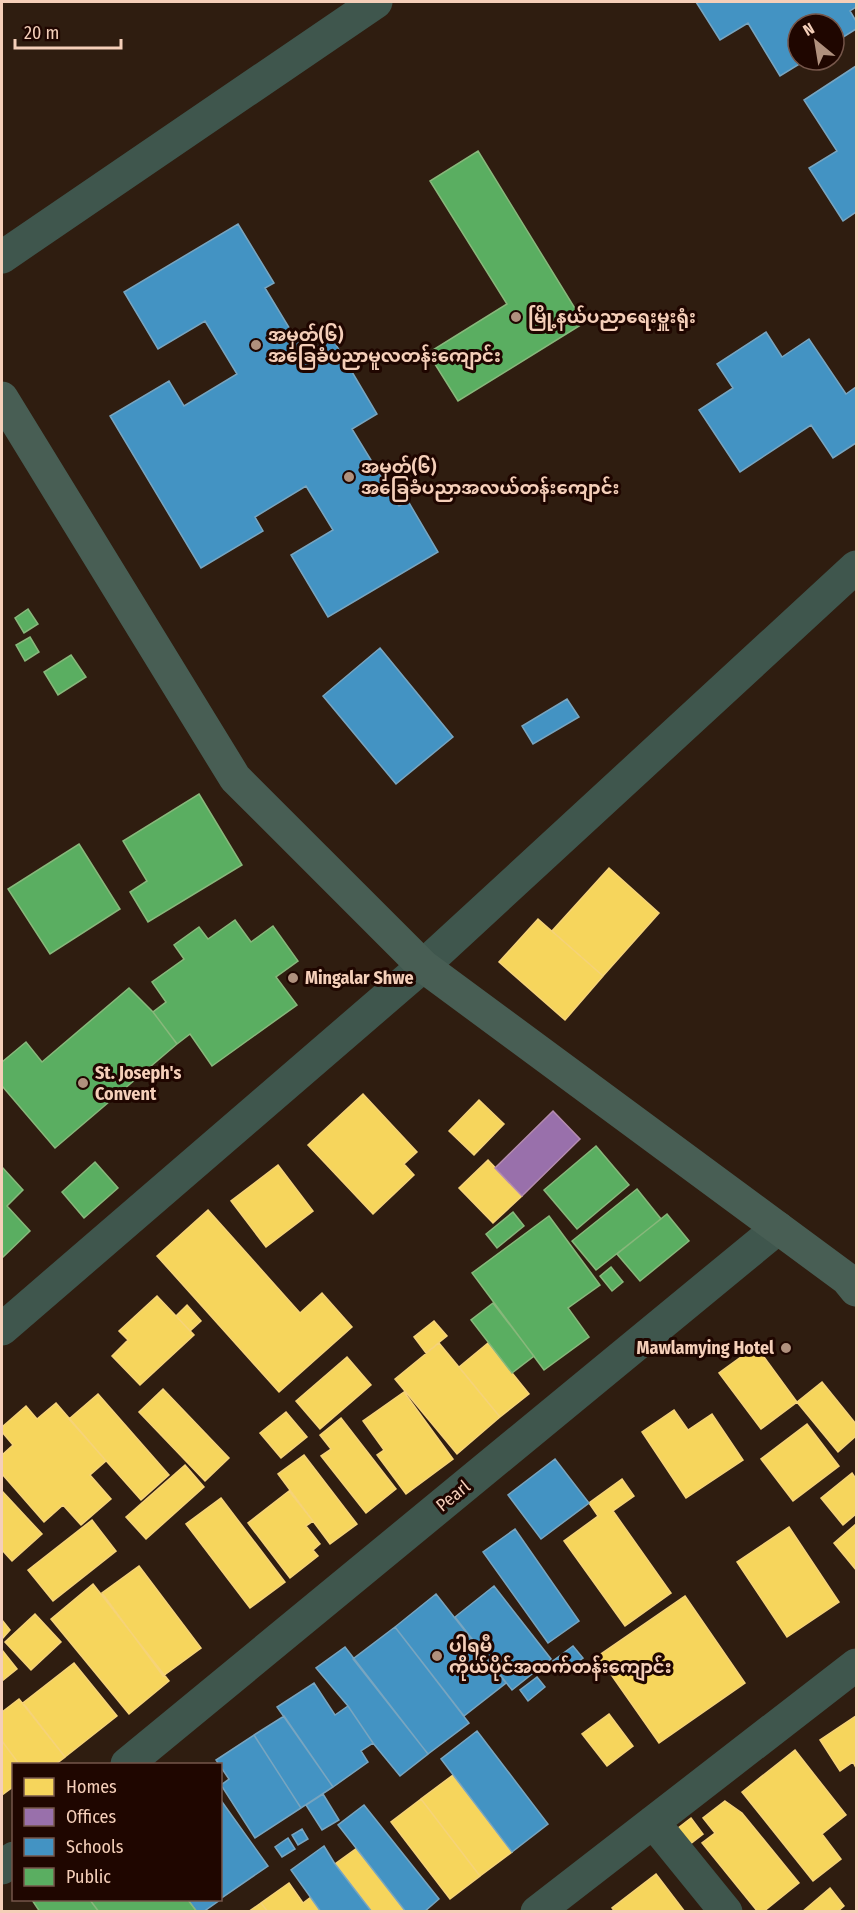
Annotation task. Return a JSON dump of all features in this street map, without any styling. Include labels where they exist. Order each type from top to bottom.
[{"type":"main road","points":[[2,398],[235,778],[423,966],[847,1279],[856,1290]]},
{"type":"street","points":[[2,257],[376,2]]},
{"type":"street","points":[[2,1329],[423,966],[856,567]]},
{"type":"street","name":"Pearl","points":[[128,1763],[778,1228]]},
{"type":"street","points":[[537,1911],[856,1665]]},
{"type":"street","points":[[653,1822],[726,1911]]},
{"type":"building: Homes","points":[[609,868],[659,913],[603,976],[552,931]]},
{"type":"building: Homes","points":[[538,919],[603,976],[565,1020],[499,962]]},
{"type":"building: Homes","points":[[363,1094],[417,1152],[404,1164],[414,1175],[373,1214],[308,1145]]},
{"type":"building: Homes","points":[[479,1100],[504,1124],[474,1155],[449,1131]]},
{"type":"building: Homes","points":[[488,1160],[522,1196],[493,1223],[459,1188]]},
{"type":"building: Homes","points":[[278,1165],[313,1211],[266,1247],[231,1201]]},
{"type":"building: Homes","points":[[208,1210],[300,1313],[322,1293],[352,1327],[279,1392],[157,1256]]},
{"type":"building: Homes","points":[[157,1296],[194,1335],[140,1385],[112,1356],[128,1340],[119,1331]]},
{"type":"building: Homes","points":[[187,1305],[201,1321],[190,1331],[176,1316]]},
{"type":"building: Homes","points":[[434,1321],[447,1336],[426,1353],[414,1337]]},
{"type":"building: Homes","points":[[439,1343],[500,1417],[457,1454],[395,1379]]},
{"type":"building: Homes","points":[[488,1343],[529,1394],[500,1417],[459,1367]]},
{"type":"building: Homes","points":[[756,1346],[797,1402],[761,1429],[719,1373]]},
{"type":"building: Homes","points":[[347,1357],[371,1385],[320,1429],[296,1401]]},
{"type":"building: Homes","points":[[822,1382],[856,1424],[856,1436],[838,1452],[797,1402]]},
{"type":"building: Homes","points":[[163,1389],[229,1458],[205,1481],[139,1412]]},
{"type":"building: Homes","points":[[404,1392],[453,1459],[406,1494],[377,1455],[384,1450],[363,1421]]},
{"type":"building: Homes","points":[[98,1394],[169,1475],[141,1500],[69,1419]]},
{"type":"building: Homes","points":[[56,1403],[106,1461],[90,1475],[111,1499],[81,1525],[63,1505],[44,1522],[2,1474],[2,1455],[13,1445],[2,1432],[2,1427],[26,1406],[37,1419]]},
{"type":"building: Homes","points":[[674,1410],[688,1430],[712,1414],[743,1460],[686,1498],[642,1432]]},
{"type":"building: Homes","points":[[286,1412],[307,1437],[281,1458],[260,1433]]},
{"type":"building: Homes","points":[[341,1418],[396,1489],[366,1513],[321,1456],[331,1449],[320,1435]]},
{"type":"building: Homes","points":[[807,1424],[839,1466],[793,1501],[761,1459]]},
{"type":"building: Homes","points":[[304,1455],[357,1524],[330,1544],[278,1474]]},
{"type":"building: Homes","points":[[185,1465],[204,1487],[146,1539],[126,1517]]},
{"type":"building: Homes","points":[[852,1473],[856,1479],[856,1514],[843,1525],[821,1498]]},
{"type":"building: Homes","points":[[622,1479],[634,1496],[613,1511],[671,1593],[625,1626],[564,1541],[598,1516],[589,1503]]},
{"type":"building: Homes","points":[[2,1491],[42,1534],[12,1561],[2,1550]]},
{"type":"building: Homes","points":[[289,1491],[313,1521],[306,1526],[320,1544],[313,1550],[318,1556],[290,1578],[248,1523]]},
{"type":"building: Homes","points":[[221,1498],[285,1582],[250,1608],[186,1524]]},
{"type":"building: Homes","points":[[92,1520],[116,1551],[53,1601],[28,1570]]},
{"type":"building: Homes","points":[[856,1524],[856,1570],[834,1543]]},
{"type":"building: Homes","points":[[789,1527],[839,1602],[787,1637],[737,1562]]},
{"type":"building: Homes","points":[[139,1566],[201,1648],[163,1676],[102,1593]]},
{"type":"building: Homes","points":[[93,1584],[169,1681],[129,1714],[51,1619]]},
{"type":"building: Homes","points":[[685,1596],[745,1683],[659,1743],[598,1656]]},
{"type":"building: Homes","points":[[35,1614],[61,1642],[31,1670],[5,1642]]},
{"type":"building: Homes","points":[[2,1620],[10,1630],[2,1639]]},
{"type":"building: Homes","points":[[2,1650],[17,1669],[2,1681]]},
{"type":"building: Homes","points":[[74,1663],[117,1716],[65,1757],[23,1703]]},
{"type":"building: Homes","points":[[19,1699],[65,1757],[57,1763],[18,1763],[2,1741],[2,1712]]},
{"type":"building: Homes","points":[[609,1714],[633,1746],[607,1766],[582,1734]]},
{"type":"building: Homes","points":[[856,1716],[856,1768],[853,1762],[840,1771],[820,1740]]},
{"type":"building: Homes","points":[[2,1741],[18,1763],[12,1763],[12,1788],[2,1795]]},
{"type":"building: Homes","points":[[795,1750],[846,1815],[822,1834],[841,1859],[813,1881],[742,1792]]},
{"type":"building: Homes","points":[[453,1775],[512,1852],[480,1876],[421,1799]]},
{"type":"building: Homes","points":[[421,1799],[480,1876],[450,1899],[391,1822]]},
{"type":"building: Homes","points":[[725,1801],[742,1813],[799,1883],[763,1912],[758,1912],[702,1843],[715,1833],[703,1818]]},
{"type":"building: Homes","points":[[691,1818],[703,1834],[689,1845],[677,1829]]},
{"type":"building: Homes","points":[[357,1848],[406,1912],[372,1912],[335,1864]]},
{"type":"building: Homes","points":[[656,1874],[685,1912],[615,1912],[612,1908]]},
{"type":"building: Homes","points":[[289,1883],[303,1903],[311,1897],[321,1912],[268,1912],[261,1903]]},
{"type":"building: Homes","points":[[830,1888],[844,1906],[837,1912],[802,1912]]},
{"type":"building: Homes","points":[[261,1903],[268,1912],[248,1912]]},
{"type":"building: Offices","points":[[553,1111],[580,1139],[522,1196],[495,1168]]},
{"type":"building: Schools","points":[[696,2],[856,2],[856,7],[850,11],[856,21],[856,29],[846,35],[846,12],[786,12],[786,72],[780,76],[748,23],[720,40]]},
{"type":"building: Schools","points":[[856,66],[856,212],[843,221],[809,168],[837,151],[804,100]]},
{"type":"building: Schools","points":[[238,224],[274,283],[265,288],[305,354],[332,338],[377,414],[352,429],[399,506],[408,501],[438,552],[328,617],[291,555],[333,530],[306,486],[255,517],[263,531],[201,568],[110,416],[169,381],[184,406],[237,374],[205,321],[158,349],[124,292]]},
{"type":"building: Schools","points":[[766,332],[782,357],[809,339],[846,394],[856,387],[856,443],[833,458],[811,425],[740,472],[699,410],[733,388],[717,364]]},
{"type":"building: Schools","points":[[380,648],[453,737],[396,784],[323,696]]},
{"type":"building: Schools","points":[[567,699],[579,717],[533,744],[522,726]]},
{"type":"building: Schools","points":[[555,1459],[589,1503],[541,1539],[508,1495]]},
{"type":"building: Schools","points":[[515,1529],[579,1621],[548,1643],[483,1552]]},
{"type":"building: Schools","points":[[494,1586],[551,1659],[512,1690],[455,1617]]},
{"type":"building: Schools","points":[[436,1594],[506,1683],[464,1716],[395,1627]]},
{"type":"building: Schools","points":[[395,1627],[469,1723],[428,1754],[353,1659]]},
{"type":"building: Schools","points":[[573,1646],[583,1658],[562,1673],[553,1661]]},
{"type":"building: Schools","points":[[345,1647],[428,1754],[400,1776],[373,1743],[348,1706],[316,1668]]},
{"type":"building: Schools","points":[[537,1677],[545,1687],[528,1701],[520,1690]]},
{"type":"building: Schools","points":[[314,1683],[335,1715],[348,1706],[373,1743],[361,1751],[368,1762],[333,1787],[277,1707]]},
{"type":"building: Schools","points":[[284,1716],[333,1787],[301,1808],[254,1735]]},
{"type":"building: Schools","points":[[477,1731],[548,1824],[512,1852],[441,1759]]},
{"type":"building: Schools","points":[[254,1735],[301,1808],[255,1838],[222,1787],[229,1779],[222,1769],[222,1763],[216,1760]]},
{"type":"building: Schools","points":[[323,1794],[339,1820],[322,1830],[306,1805]]},
{"type":"building: Schools","points":[[222,1802],[268,1866],[222,1898]]},
{"type":"building: Schools","points":[[364,1805],[439,1899],[424,1912],[406,1912],[338,1825]]},
{"type":"building: Schools","points":[[302,1829],[308,1839],[298,1845],[292,1835]]},
{"type":"building: Schools","points":[[288,1838],[295,1849],[282,1857],[275,1847]]},
{"type":"building: Schools","points":[[324,1846],[372,1912],[321,1912],[291,1870]]},
{"type":"building: Schools","points":[[189,1901],[219,1901],[203,1912],[197,1912]]},
{"type":"building: Public","points":[[478,151],[584,323],[458,401],[428,353],[507,304],[430,181]]},
{"type":"building: Public","points":[[28,609],[38,624],[24,633],[15,618]]},
{"type":"building: Public","points":[[30,637],[39,652],[25,661],[16,645]]},
{"type":"building: Public","points":[[71,655],[86,677],[58,695],[44,672]]},
{"type":"building: Public","points":[[199,794],[242,865],[148,922],[130,892],[147,881],[123,841]]},
{"type":"building: Public","points":[[79,844],[120,909],[50,954],[8,889]]},
{"type":"building: Public","points":[[235,920],[251,942],[273,926],[298,961],[276,977],[297,1005],[212,1066],[190,1034],[177,1044],[153,1012],[166,1002],[152,982],[184,959],[174,945],[199,927],[208,939]]},
{"type":"building: Public","points":[[129,988],[153,1012],[177,1044],[55,1148],[2,1086],[2,1062],[26,1042],[42,1062]]},
{"type":"building: Public","points":[[596,1146],[629,1185],[577,1229],[544,1190]]},
{"type":"building: Public","points":[[95,1162],[118,1188],[84,1218],[62,1192]]},
{"type":"building: Public","points":[[2,1167],[23,1190],[7,1206],[30,1231],[2,1258]]},
{"type":"building: Public","points":[[637,1189],[661,1219],[596,1270],[572,1241]]},
{"type":"building: Public","points":[[513,1212],[524,1226],[497,1248],[486,1234]]},
{"type":"building: Public","points":[[667,1214],[689,1241],[640,1281],[617,1254]]},
{"type":"building: Public","points":[[549,1216],[600,1285],[568,1308],[589,1337],[544,1370],[472,1273]]},
{"type":"building: Public","points":[[611,1267],[623,1282],[612,1291],[600,1276]]},
{"type":"building: Public","points":[[493,1303],[534,1356],[512,1373],[471,1320]]},
{"type":"building: Public","points":[[33,1901],[91,1901],[99,1912],[40,1912]]},
{"type":"building: Public","points":[[91,1901],[189,1901],[197,1912],[99,1912]]},
{"type":"place","name":"မြို့နယ်ပညာရေးမှူးရုံး","points":[[516,317]]},
{"type":"place","name":"အမှတ်(၆) အခြေခံပညာမူလတန်းကျောင်း","points":[[256,345]]},
{"type":"place","name":"အမှတ်(၆) အခြေခံပညာအလယ်တန်းကျောင်း","points":[[349,477]]},
{"type":"place","name":"Mingalar Shwe","points":[[293,978]]},
{"type":"place","name":"St. Joseph's Convent","points":[[83,1083]]},
{"type":"place","name":"Mawlamying Hotel","points":[[786,1348]]},
{"type":"place","name":"ပါရမီ ကိုယ်ပိုင်အထက်တန်းကျောင်း","points":[[437,1656]]}]
